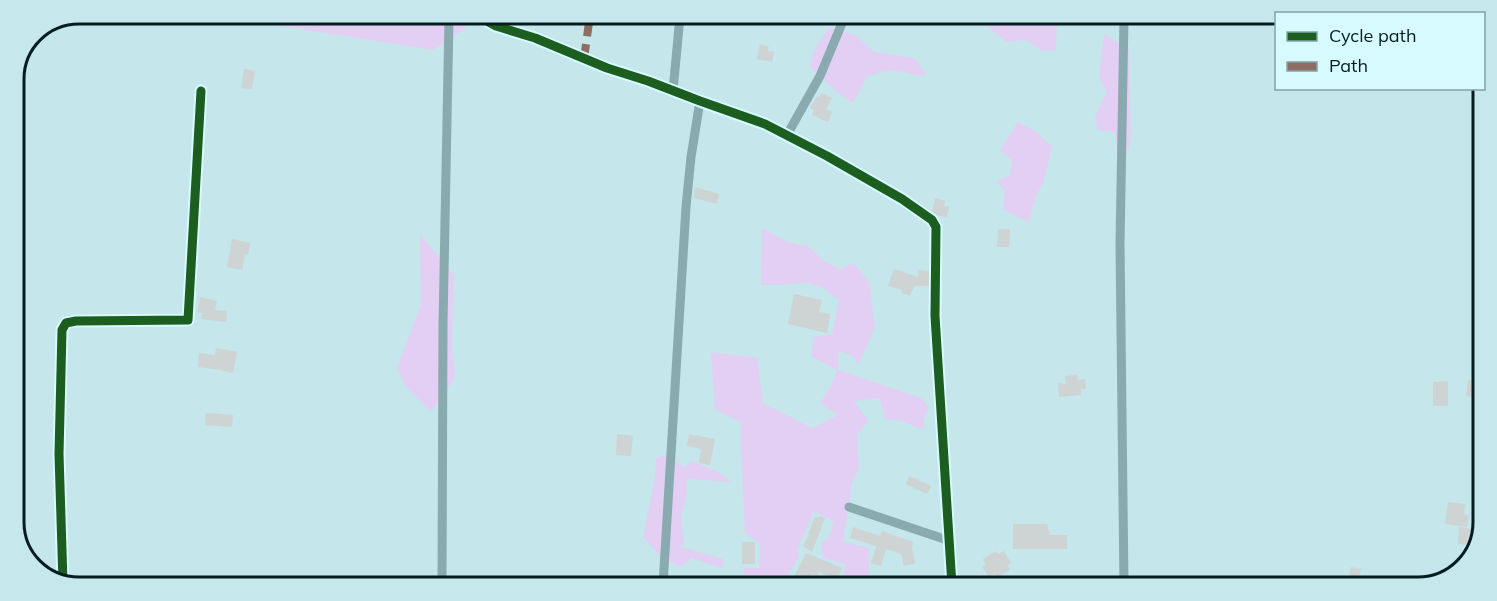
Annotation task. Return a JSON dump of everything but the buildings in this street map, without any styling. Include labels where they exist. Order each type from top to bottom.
[{"type":"street","points":[[442,577],[443,324],[449,24]]},
{"type":"street","points":[[492,24],[535,38],[607,68],[765,124],[902,199],[932,220],[936,227],[935,316],[952,577]]},
{"type":"street","points":[[673,90],[679,24]]},
{"type":"street","points":[[787,135],[820,76],[842,24]]},
{"type":"street","points":[[1124,24],[1120,244],[1124,577]]},
{"type":"street","points":[[63,574],[59,454],[62,330],[66,323],[76,321],[188,320],[201,91]]},
{"type":"street","points":[[663,577],[686,207],[700,101]]},
{"type":"street","points":[[849,507],[950,541]]},
{"type":"shaded area","points":[[268,24],[464,24],[465,29],[433,50]]},
{"type":"shaded area","points":[[985,24],[1057,24],[1056,50],[1042,51],[1026,40],[1006,42]]},
{"type":"shaded area","points":[[829,28],[855,35],[874,52],[914,58],[927,75],[893,71],[874,74],[867,77],[853,103],[837,92],[810,67],[813,52]]},
{"type":"shaded area","points":[[1104,34],[1129,50],[1131,138],[1128,152],[1117,150],[1115,132],[1098,130],[1095,117],[1107,91],[1099,78]]},
{"type":"shaded area","points":[[1018,122],[1037,132],[1052,147],[1043,183],[1028,222],[1003,209],[1005,191],[997,181],[1010,175],[1012,160],[1000,150]]},
{"type":"shaded area","points":[[762,228],[787,242],[808,246],[825,262],[841,269],[854,263],[869,282],[875,327],[859,364],[851,355],[838,351],[838,370],[921,398],[929,408],[925,415],[923,430],[902,421],[885,419],[880,398],[854,401],[868,421],[857,435],[859,469],[852,483],[843,542],[869,548],[869,577],[844,577],[845,564],[823,558],[821,544],[828,539],[834,521],[814,511],[797,550],[799,557],[786,577],[744,577],[744,568],[759,568],[759,543],[745,533],[741,422],[715,410],[711,352],[757,358],[763,403],[812,428],[838,415],[820,403],[831,386],[837,370],[811,356],[814,337],[832,334],[839,300],[822,287],[806,283],[761,285]]},
{"type":"shaded area","points":[[420,234],[454,275],[452,350],[455,377],[431,412],[405,386],[397,368],[421,305]]},
{"type":"shaded area","points":[[665,455],[684,467],[692,461],[720,473],[732,482],[687,479],[686,498],[681,517],[684,542],[681,547],[723,559],[722,568],[691,558],[681,567],[662,558],[643,537],[655,478],[656,458]]},
{"type":"marked path","points":[[584,59],[589,24]]},
{"type":"cycle path","points":[[492,24],[535,38],[607,68],[765,124],[902,199],[932,220],[936,227],[935,316],[951,577]]},
{"type":"cycle path","points":[[63,574],[59,454],[62,330],[66,323],[76,321],[188,320],[201,91]]}]
